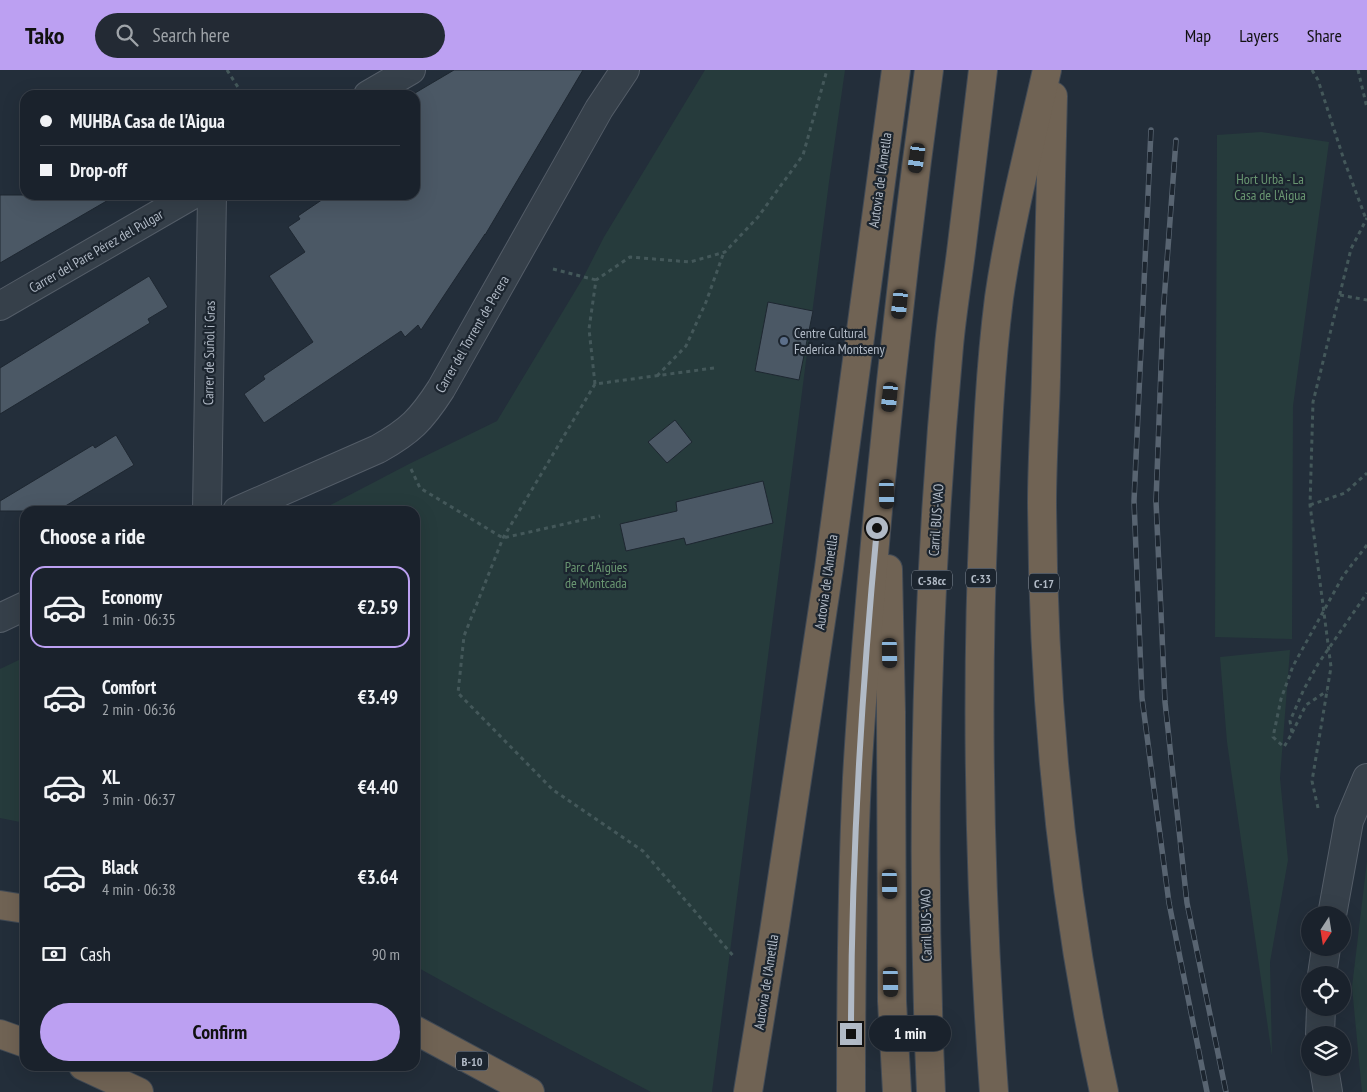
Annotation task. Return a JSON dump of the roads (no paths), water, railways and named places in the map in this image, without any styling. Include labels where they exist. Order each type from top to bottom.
[{"type":"highway","name":"Autovia de l'Ametlla","points":[[748,1092],[829,568],[896,70]]},
{"type":"highway","points":[[851,1092],[852,916],[857,777],[866,641],[910,211],[929,70]]},
{"type":"highway","name":"Carril BUS-VAO","points":[[931,1092],[925,930],[925,783],[928,662],[949,344],[983,70]]},
{"type":"highway","name":"C-33","points":[[994,1092],[984,939],[979,699],[981,580],[990,372],[1008,241],[1047,70]]},
{"type":"highway","name":"C-17","points":[[1054,70],[1042,501],[1045,635],[1052,749],[1066,880],[1086,1006],[1104,1092]]},
{"type":"highway","points":[[886,435],[891,712],[892,1001],[897,1092]]},
{"type":"highway","points":[[0,905],[20,908]]},
{"type":"highway","name":"B-10","points":[[420,1033],[530,1092]]},
{"type":"highway","points":[[0,1034],[20,1041]]},
{"type":"highway","points":[[94,1071],[139,1092]]},
{"type":"street","points":[[377,90],[411,70]]},
{"type":"street","name":"Carrer del Torrent de Perera","points":[[249,506],[378,449],[397,439],[420,420],[441,389],[599,109],[625,70]]},
{"type":"street","name":"Carrer del Pare Pérez del Pulgar","points":[[0,306],[183,200]]},
{"type":"street","name":"Carrer de Suñol i Gras","points":[[207,506],[212,200]]},
{"type":"street","points":[[0,618],[20,608]]},
{"type":"street","points":[[1334,906],[1349,821],[1367,778]]},
{"type":"street","points":[[1325,1076],[1328,1092]]},
{"type":"railway","points":[[1151,130],[1134,501],[1142,698],[1169,903],[1207,1092]]},
{"type":"railway","points":[[1176,140],[1163,315],[1156,501],[1165,702],[1187,903],[1226,1092]]},
{"type":"place","name":"Centre Cultural Federica Montseny","points":[[784,341]]},
{"type":"park label","name":"Hort Urbà - La Casa de l'Aigua","points":[[1270,188]]},
{"type":"park label","name":"Parc d'Aigües de Montcada","points":[[596,576]]}]
